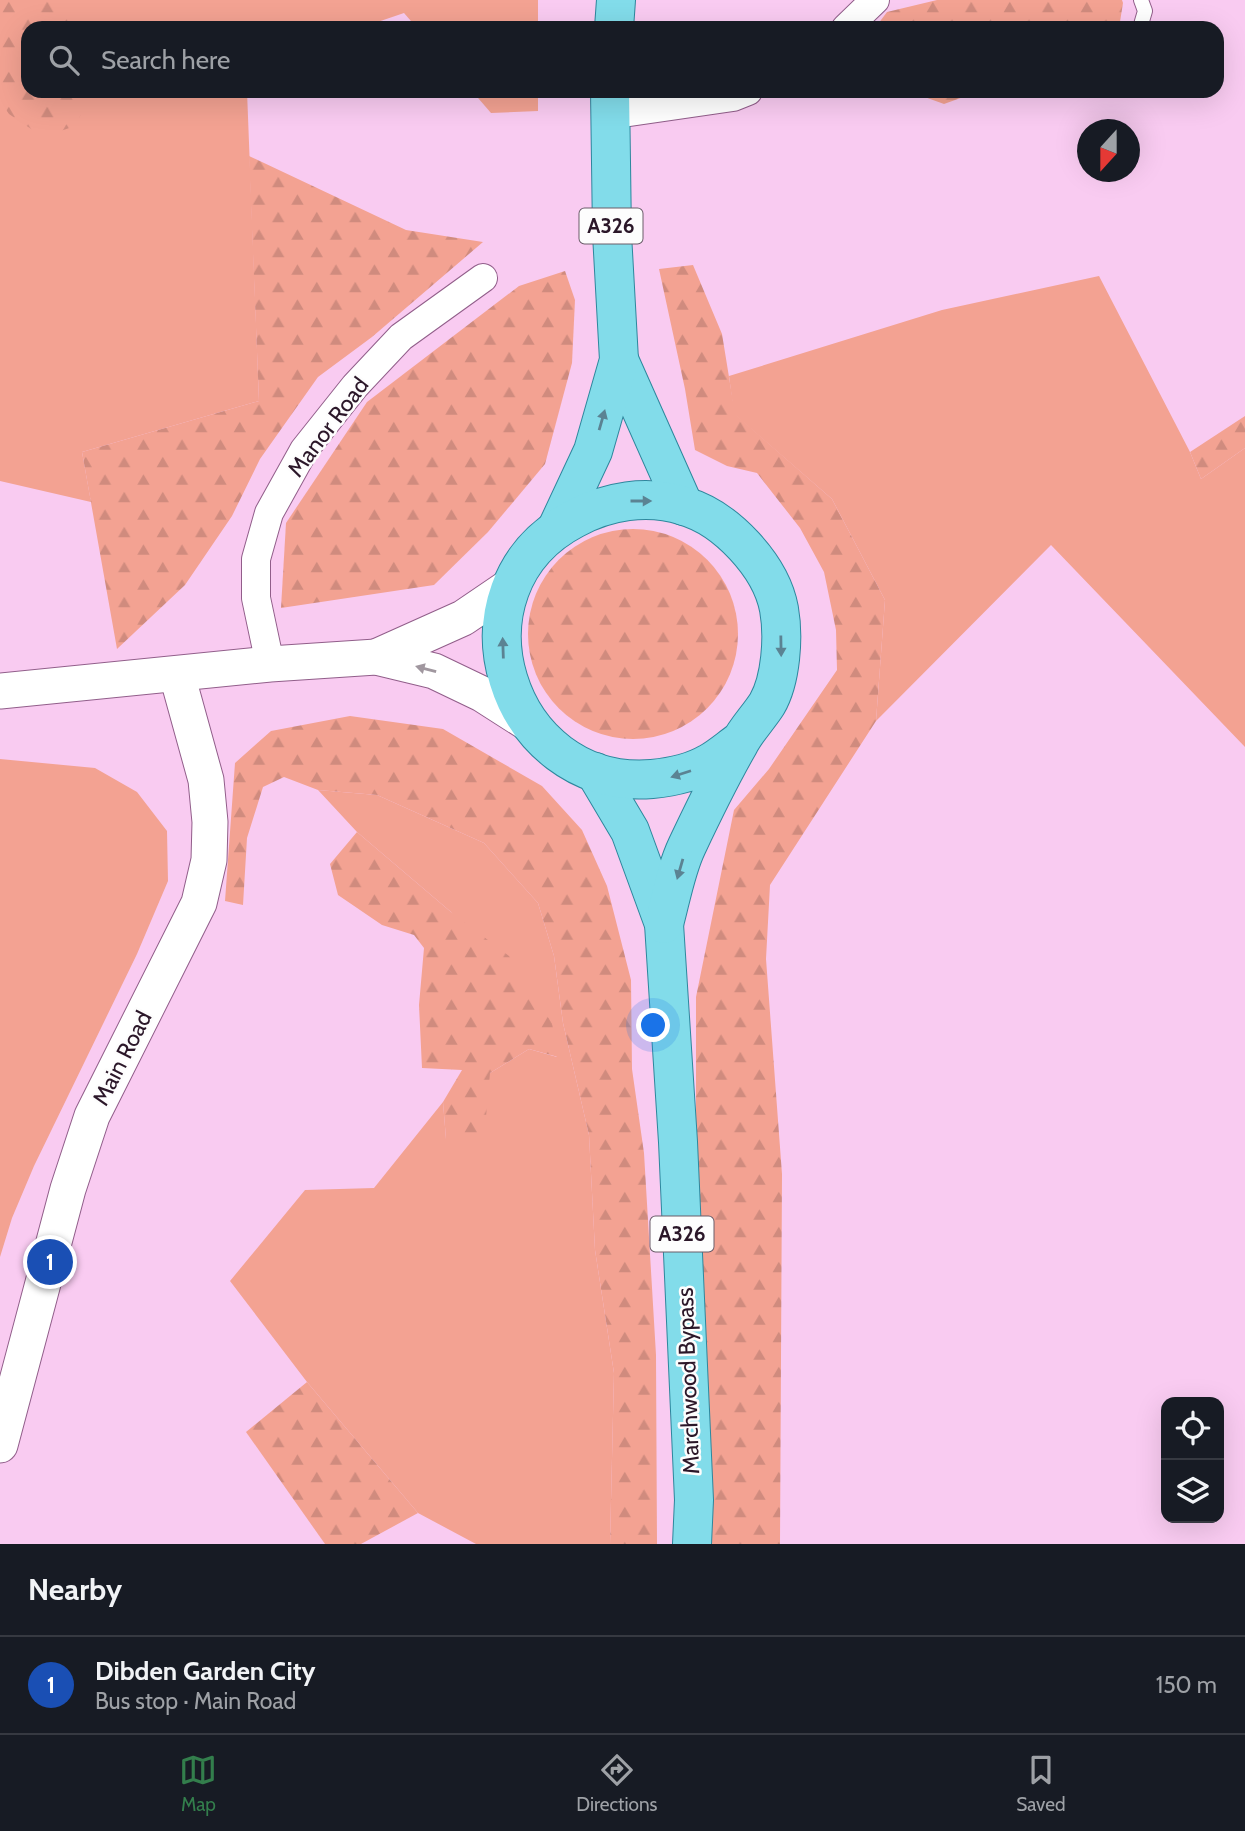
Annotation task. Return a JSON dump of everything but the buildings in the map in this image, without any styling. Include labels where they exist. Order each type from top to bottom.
[{"type":"main road","points":[[614,21],[616,0]]},
{"type":"main road","name":"A326","points":[[557,527],[593,451],[619,360],[612,234],[610,103]]},
{"type":"main road","name":"A326","points":[[619,360],[684,506]]},
{"type":"main road","points":[[640,499],[684,506],[727,528],[760,563],[779,608],[782,656],[768,702],[740,741],[709,764],[672,777],[633,780],[595,772],[558,753],[529,724],[511,692],[502,656],[502,619],[513,584],[531,553],[557,527],[596,507],[640,499]]},
{"type":"main road","name":"Marchwood Bypass","points":[[664,923],[685,849],[740,741]]},
{"type":"main road","name":"Marchwood Bypass","points":[[595,772],[630,831],[664,923],[679,1156],[694,1500],[692,1544]]},
{"type":"street","points":[[853,21],[875,0]]},
{"type":"street","points":[[610,103],[712,98]]},
{"type":"street","name":"Manor Road","points":[[270,664],[256,598],[256,559],[269,513],[304,450],[355,386],[401,337],[483,278]]},
{"type":"street","points":[[376,657],[463,618],[513,584]]},
{"type":"street","points":[[0,691],[270,664],[376,657],[434,671],[482,694],[529,724]]},
{"type":"street","name":"Main Road","points":[[0,1445],[68,1189],[92,1116],[199,902],[209,860],[210,822],[206,780],[177,675]]},
{"type":"lane","points":[[1141,0],[1145,11],[1142,21]]},
{"type":"green space","points":[[0,0],[538,0],[538,21],[411,21],[404,13],[381,21],[21,21],[21,98],[247,98],[259,401],[82,452],[91,502],[0,481]]},
{"type":"green space","points":[[0,0],[62,0],[73,21],[21,21],[21,98],[84,98],[78,125],[43,137],[9,114],[0,101]]},
{"type":"green space","points":[[937,0],[1122,0],[1123,3],[1120,21],[880,21],[887,12]]},
{"type":"green space","points":[[478,98],[538,98],[538,111],[491,113]]},
{"type":"green space","points":[[927,98],[961,98],[944,104]]},
{"type":"green space","points":[[249,156],[406,230],[483,242],[372,337],[318,377],[260,459],[232,516],[185,585],[117,649],[82,452],[259,401]]},
{"type":"green space","points":[[693,265],[722,334],[735,414],[832,499],[885,600],[876,721],[770,885],[766,959],[782,1174],[780,1544],[702,1544],[696,1190],[696,997],[734,810],[769,769],[837,670],[836,630],[824,572],[800,528],[757,473],[727,466],[695,450],[659,269]]},
{"type":"green space","points":[[565,271],[575,300],[572,363],[545,464],[488,532],[434,585],[281,608],[286,523],[367,402],[519,286]]},
{"type":"green space","points":[[1099,276],[1190,452],[1201,479],[1245,448],[1245,747],[1051,545],[876,721],[885,600],[832,499],[734,414],[729,376],[942,310]]},
{"type":"green space","points":[[1245,416],[1245,448],[1201,479],[1190,452]]},
{"type":"green space","points":[[633,529],[654,531],[673,537],[707,560],[730,594],[736,613],[736,655],[730,674],[707,708],[673,731],[654,737],[633,739],[612,737],[593,731],[559,708],[536,674],[530,655],[528,634],[530,613],[536,594],[559,560],[593,537],[612,531]]},
{"type":"green space","points":[[350,716],[443,729],[542,786],[582,830],[607,886],[631,980],[632,1069],[644,1153],[656,1355],[657,1544],[610,1544],[614,1373],[595,1250],[589,1135],[563,1023],[554,956],[538,903],[484,843],[377,795],[318,790],[284,777],[263,787],[247,838],[243,905],[225,901],[235,763],[271,731]]},
{"type":"green space","points":[[0,759],[95,768],[137,792],[167,831],[168,881],[137,954],[34,1166],[12,1218],[0,1257]]},
{"type":"green space","points":[[318,790],[377,795],[484,843],[538,903],[554,956],[563,1023],[589,1135],[595,1250],[614,1373],[610,1544],[476,1544],[418,1513],[307,1382],[230,1281],[305,1190],[374,1188],[443,1102],[446,1139],[490,1073],[529,1049],[557,1057],[451,912],[357,832]]},
{"type":"green space","points":[[357,832],[451,912],[509,956],[552,1023],[558,1057],[529,1049],[490,1073],[484,1139],[446,1139],[443,1102],[462,1070],[422,1068],[419,1005],[424,948],[414,935],[382,925],[338,895],[330,864]]},
{"type":"green space","points":[[307,1382],[418,1513],[361,1544],[325,1544],[246,1432]]},
{"type":"place","name":"Dibden Garden City","points":[[50,1262]]}]
